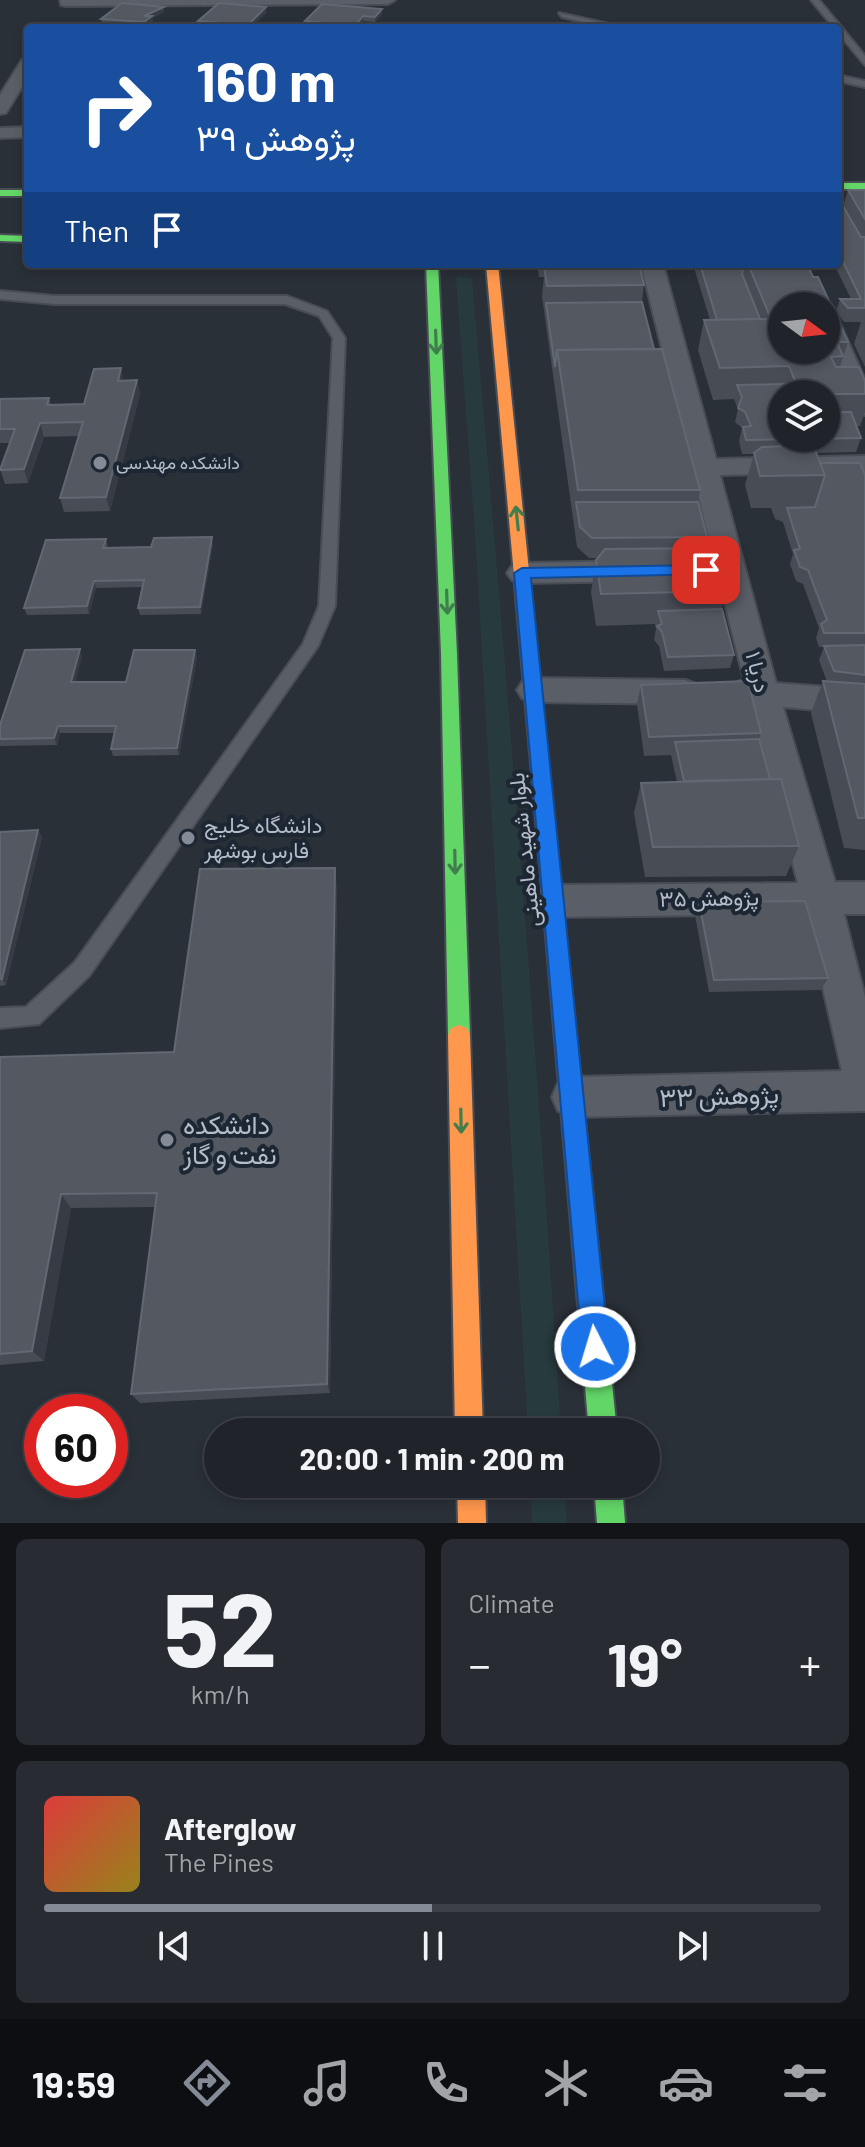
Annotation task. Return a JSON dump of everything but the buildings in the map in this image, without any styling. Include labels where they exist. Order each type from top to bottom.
[{"type":"main road","points":[[842,186],[865,186]]},
{"type":"main road","points":[[0,193],[24,193]]},
{"type":"main road","points":[[842,202],[865,201]]},
{"type":"main road","points":[[0,208],[24,208]]},
{"type":"main road","points":[[0,238],[24,239]]},
{"type":"main road","points":[[437,268],[469,1418]]},
{"type":"main road","name":"بلوار شهید ماهینی","points":[[489,268],[522,573],[602,1418]]},
{"type":"main road","points":[[471,1498],[472,1523]]},
{"type":"main road","points":[[609,1498],[611,1523]]},
{"type":"street","points":[[64,6],[279,9],[388,0]]},
{"type":"street","points":[[0,109],[24,70]]},
{"type":"street","points":[[0,133],[24,132]]},
{"type":"street","name":"دریا ۱","points":[[653,268],[706,467],[718,570],[763,693],[821,897],[865,1080]]},
{"type":"street","points":[[840,327],[865,333]]},
{"type":"street","points":[[840,349],[865,408]]},
{"type":"street","points":[[706,467],[865,464]]},
{"type":"street","points":[[522,573],[674,571]]},
{"type":"street","points":[[533,690],[763,693],[791,698],[865,702]]},
{"type":"street","name":"پژوهش ۳۵","points":[[554,901],[865,898]]},
{"type":"street","name":"پژوهش ۳۳","points":[[573,1097],[643,1098],[865,1091]]},
{"type":"lane","points":[[815,0],[835,24]]},
{"type":"lane","points":[[562,15],[601,24]]},
{"type":"lane","points":[[842,33],[865,62]]},
{"type":"lane","points":[[842,79],[865,84]]},
{"type":"lane","points":[[0,295],[55,300],[287,300],[323,314],[339,338],[327,606],[310,646],[82,969],[31,1017],[0,1018]]},
{"type":"green space","points":[[459,276],[472,279],[520,855],[560,1418],[527,1418],[475,534],[456,279]]},
{"type":"green space","points":[[531,1498],[565,1498],[567,1523],[532,1523]]},
{"type":"traffic: fast","points":[[842,186],[865,186]]},
{"type":"traffic: fast","points":[[0,193],[24,193]]},
{"type":"traffic: fast","points":[[0,238],[24,239]]},
{"type":"traffic: fast","points":[[432,268],[449,654],[459,1035]]},
{"type":"traffic: fast","points":[[544,809],[602,1418]]},
{"type":"traffic: fast","points":[[609,1498],[611,1523]]},
{"type":"traffic: slow","points":[[492,268],[544,809]]},
{"type":"traffic: slow","points":[[459,1035],[469,1418]]},
{"type":"traffic: slow","points":[[471,1498],[472,1523]]},
{"type":"place","name":"دانشکده مهندسی","points":[[100,463]]},
{"type":"place","name":"دانشگاه خلیج فارس بوشهر","points":[[188,838]]},
{"type":"place","name":"دانشکده نفت و گاز","points":[[167,1140]]},
{"type":"route","points":[[595,1347],[522,573],[706,570]]}]
